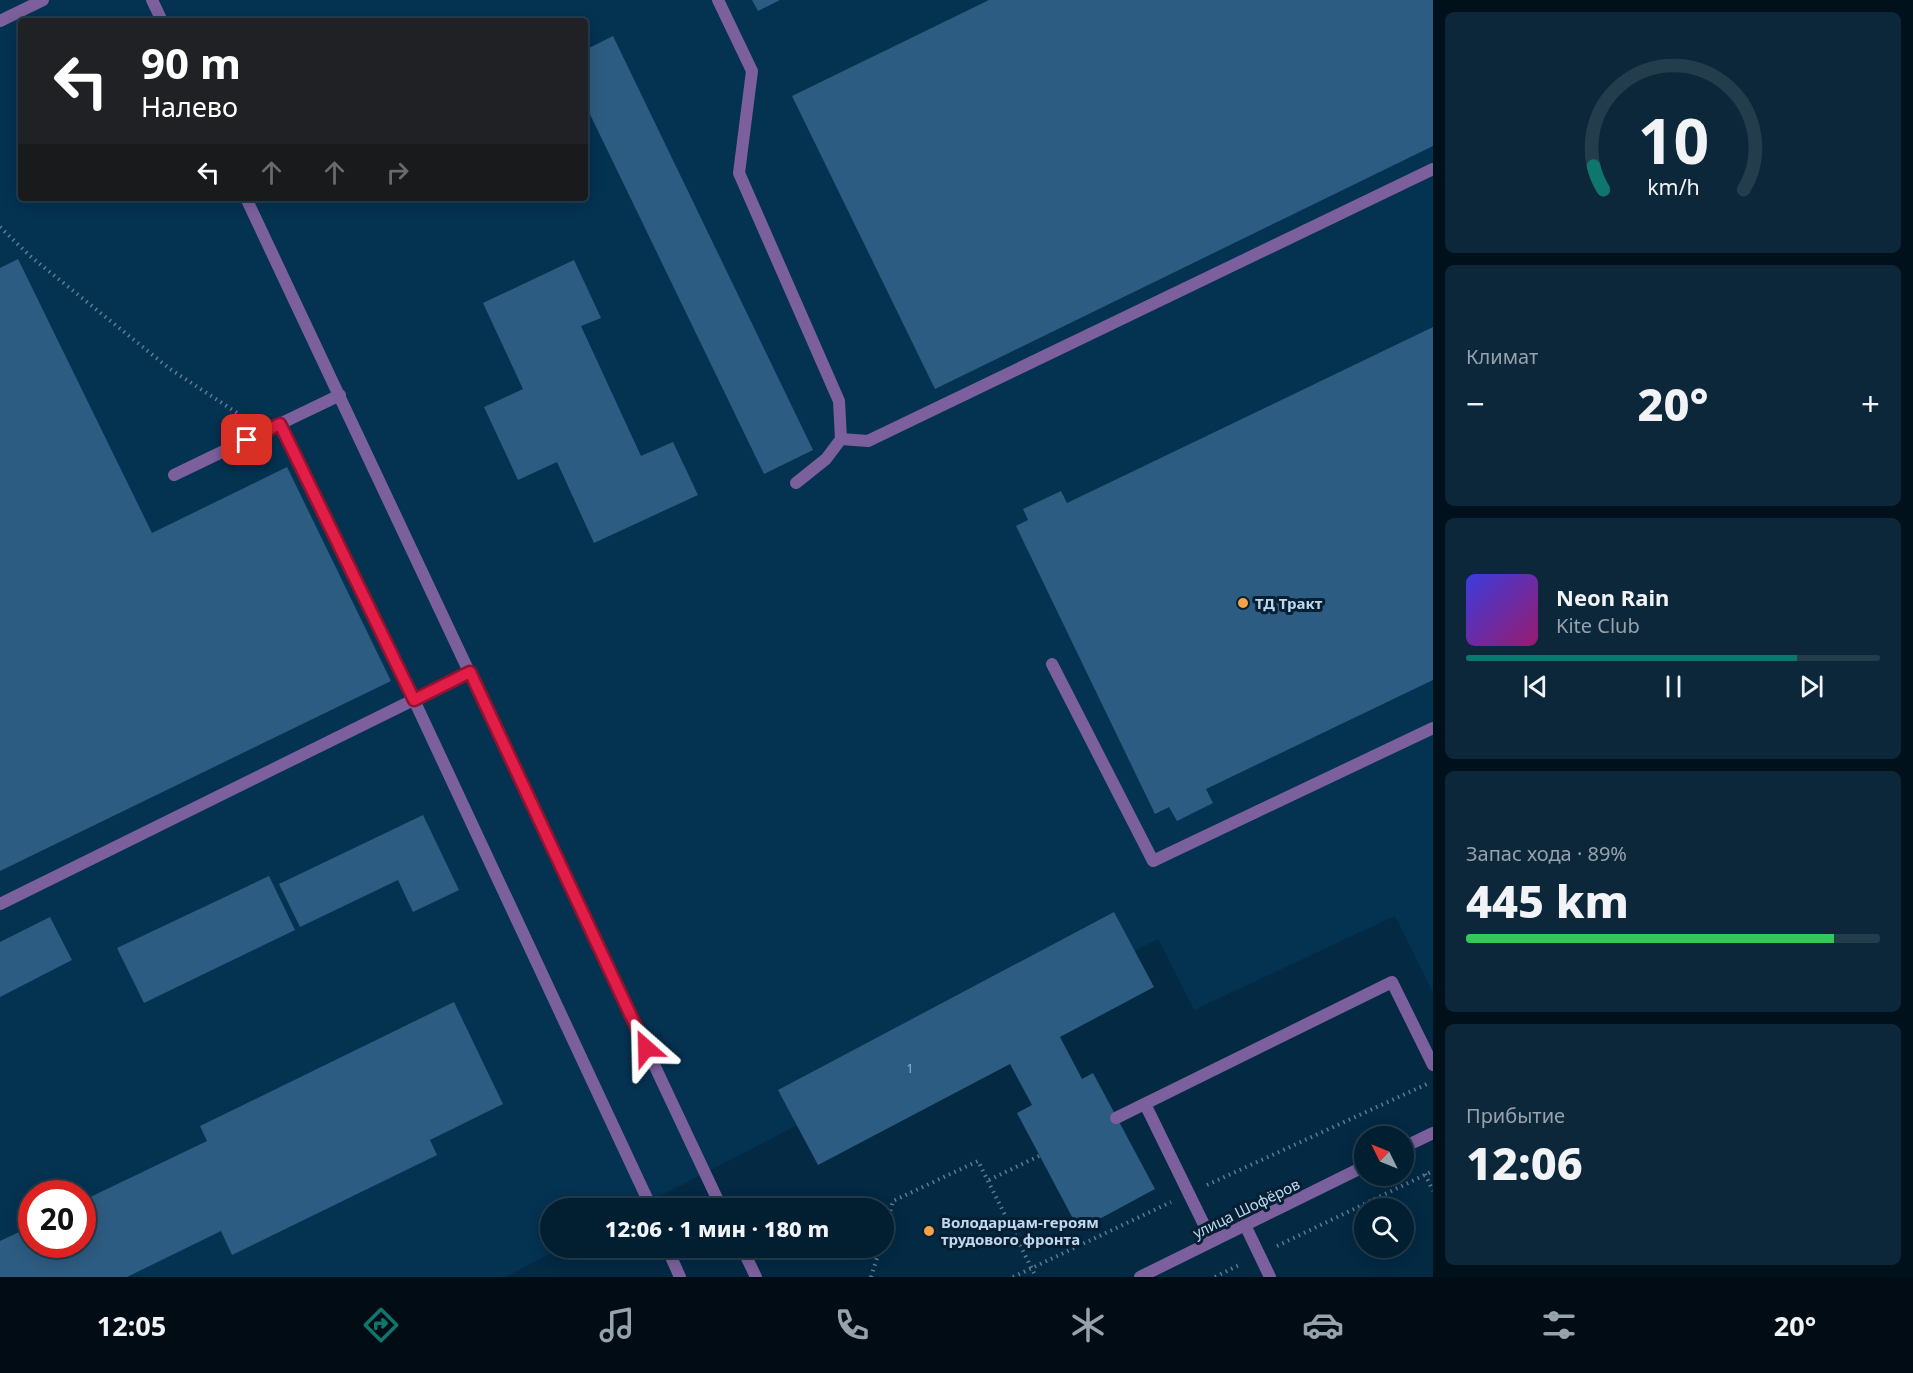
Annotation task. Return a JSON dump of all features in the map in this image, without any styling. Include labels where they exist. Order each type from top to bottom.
[{"type":"street","points":[[0,21],[43,0]]},
{"type":"street","points":[[152,0],[161,18]]},
{"type":"street","points":[[718,0],[752,71],[739,173],[839,401],[841,439],[826,459],[796,483]]},
{"type":"street","points":[[841,439],[867,441],[1433,170]]},
{"type":"street","points":[[247,201],[717,1198]]},
{"type":"street","points":[[174,475],[340,395]]},
{"type":"street","points":[[280,424],[414,700],[647,1198]]},
{"type":"street","points":[[1052,664],[1153,861],[1433,728]]},
{"type":"street","points":[[0,903],[470,672]]},
{"type":"street","points":[[1116,1118],[1392,982],[1433,1065]]},
{"type":"street","points":[[1145,1104],[1212,1241]]},
{"type":"street","points":[[1414,1142],[1433,1133]]},
{"type":"street","name":"улица Шофёров","points":[[1140,1277],[1354,1171]]},
{"type":"street","points":[[1245,1225],[1270,1277]]},
{"type":"street","points":[[672,1258],[681,1277]]},
{"type":"street","points":[[747,1258],[756,1277]]},
{"type":"path","points":[[0,227],[39,264],[170,369],[265,431]]},
{"type":"path","points":[[1013,1277],[1433,1082]]},
{"type":"path","points":[[989,1180],[1041,1155]]},
{"type":"path","points":[[894,1201],[978,1161],[1036,1277]]},
{"type":"path","points":[[1215,1277],[1433,1171]]},
{"type":"path","points":[[1425,1174],[1433,1191]]},
{"type":"path","points":[[871,1277],[876,1258]]},
{"type":"shaded area","points":[[0,0],[1433,0],[1433,993],[1395,916],[1194,1010],[1158,939],[656,1198],[540,1198],[540,1258],[542,1258],[506,1277],[0,1277]]},
{"type":"building","points":[[752,0],[780,0],[758,11]]},
{"type":"building","points":[[989,0],[1433,0],[1433,146],[935,389],[792,96]]},
{"type":"building","points":[[613,36],[813,450],[764,474],[588,110],[588,48]]},
{"type":"building","points":[[18,259],[152,533],[287,467],[391,681],[0,871],[0,268]]},
{"type":"building","points":[[574,260],[601,318],[581,326],[641,456],[673,442],[698,495],[594,543],[557,462],[518,480],[484,407],[523,389],[483,303]]},
{"type":"building","name":"ТД Тракт","points":[[1433,327],[1433,680],[1206,789],[1213,803],[1177,821],[1169,807],[1155,814],[1016,526],[1028,520],[1023,509],[1061,491],[1067,503]]},
{"type":"building","points":[[423,815],[459,890],[413,912],[398,880],[300,927],[279,884]]},
{"type":"building","points":[[269,876],[295,930],[144,1003],[117,948]]},
{"type":"building","points":[[1114,912],[1154,987],[1060,1037],[1082,1079],[1093,1073],[1155,1189],[1079,1230],[1017,1113],[1032,1105],[1010,1064],[818,1165],[778,1090]]},
{"type":"building","points":[[50,917],[72,960],[0,997],[0,942]]},
{"type":"building","points":[[454,1002],[503,1104],[430,1140],[437,1155],[232,1255],[221,1231],[127,1277],[0,1277],[0,1241],[18,1233],[18,1258],[96,1258],[96,1194],[207,1141],[200,1126]]},
{"type":"place","name":"ТД Тракт","points":[[1243,603]]},
{"type":"place","name":"Володарцам-героям трудового фронта","points":[[929,1231]]},
{"type":"route","points":[[247,440],[280,424],[414,700],[470,672],[646,1048]]}]
